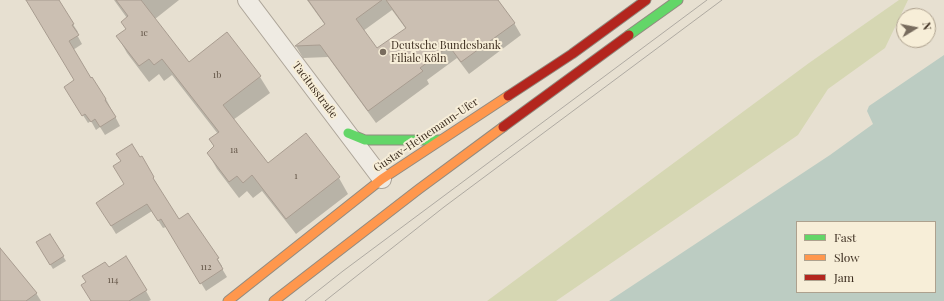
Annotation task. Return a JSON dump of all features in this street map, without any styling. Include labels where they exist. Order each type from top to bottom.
[{"type":"main road","name":"Gustav-Heinemann-Ufer","points":[[228,301],[382,179],[439,140],[572,54],[646,0]]},
{"type":"main road","points":[[274,301],[419,189],[678,0]]},
{"type":"main road","points":[[348,133],[365,140],[439,140]]},
{"type":"street","name":"Tacitusstraße","points":[[247,0],[382,179]]},
{"type":"green space","points":[[899,0],[908,0],[904,8],[896,8],[896,25],[885,48],[828,89],[798,135],[556,301],[487,301],[809,63]]},
{"type":"shaded area","points":[[944,55],[944,301],[609,301],[830,155],[873,124],[867,111],[869,106]]},
{"type":"building","points":[[26,0],[59,0],[79,35],[69,41],[116,117],[100,127],[95,119],[91,122],[85,114],[82,116],[64,87],[74,80]]},
{"type":"building","points":[[116,0],[141,0],[189,62],[227,32],[261,76],[223,105],[268,163],[306,133],[340,177],[286,219],[252,175],[243,183],[237,176],[229,182],[207,153],[214,146],[209,139],[219,132],[162,59],[154,65],[149,59],[139,66],[116,36],[126,29],[121,22],[128,16]]},
{"type":"building","name":"Deutsche Bundesbank Filiale Köln","points":[[308,0],[382,0],[356,19],[377,48],[406,28],[386,0],[498,0],[515,23],[461,62],[449,46],[420,68],[423,71],[368,111],[320,45],[295,46],[325,24]]},
{"type":"building","points":[[132,144],[140,157],[142,156],[154,177],[153,178],[179,219],[188,213],[219,258],[217,259],[223,269],[200,284],[161,219],[158,221],[147,204],[111,226],[96,203],[124,184],[113,166],[121,161],[116,154]]},
{"type":"building","points":[[50,234],[64,256],[50,265],[36,242]]},
{"type":"building","points":[[0,248],[37,293],[26,301],[0,301]]},
{"type":"building","points":[[126,256],[147,290],[129,301],[91,301],[81,285],[86,282],[82,276],[105,262],[109,267]]},
{"type":"tram line","points":[[305,301],[343,271],[707,0]]},
{"type":"tram line","points":[[325,301],[444,207],[722,0]]},
{"type":"traffic: fast","points":[[629,35],[678,0]]},
{"type":"traffic: fast","points":[[348,133],[365,140],[439,140]]},
{"type":"traffic: slow","points":[[228,301],[382,179],[508,96]]},
{"type":"traffic: slow","points":[[274,301],[419,189],[503,127]]},
{"type":"traffic: jam","points":[[508,96],[572,54],[646,0]]},
{"type":"traffic: jam","points":[[503,127],[629,35]]},
{"type":"place","name":"Deutsche Bundesbank Filiale Köln","points":[[383,52]]}]
